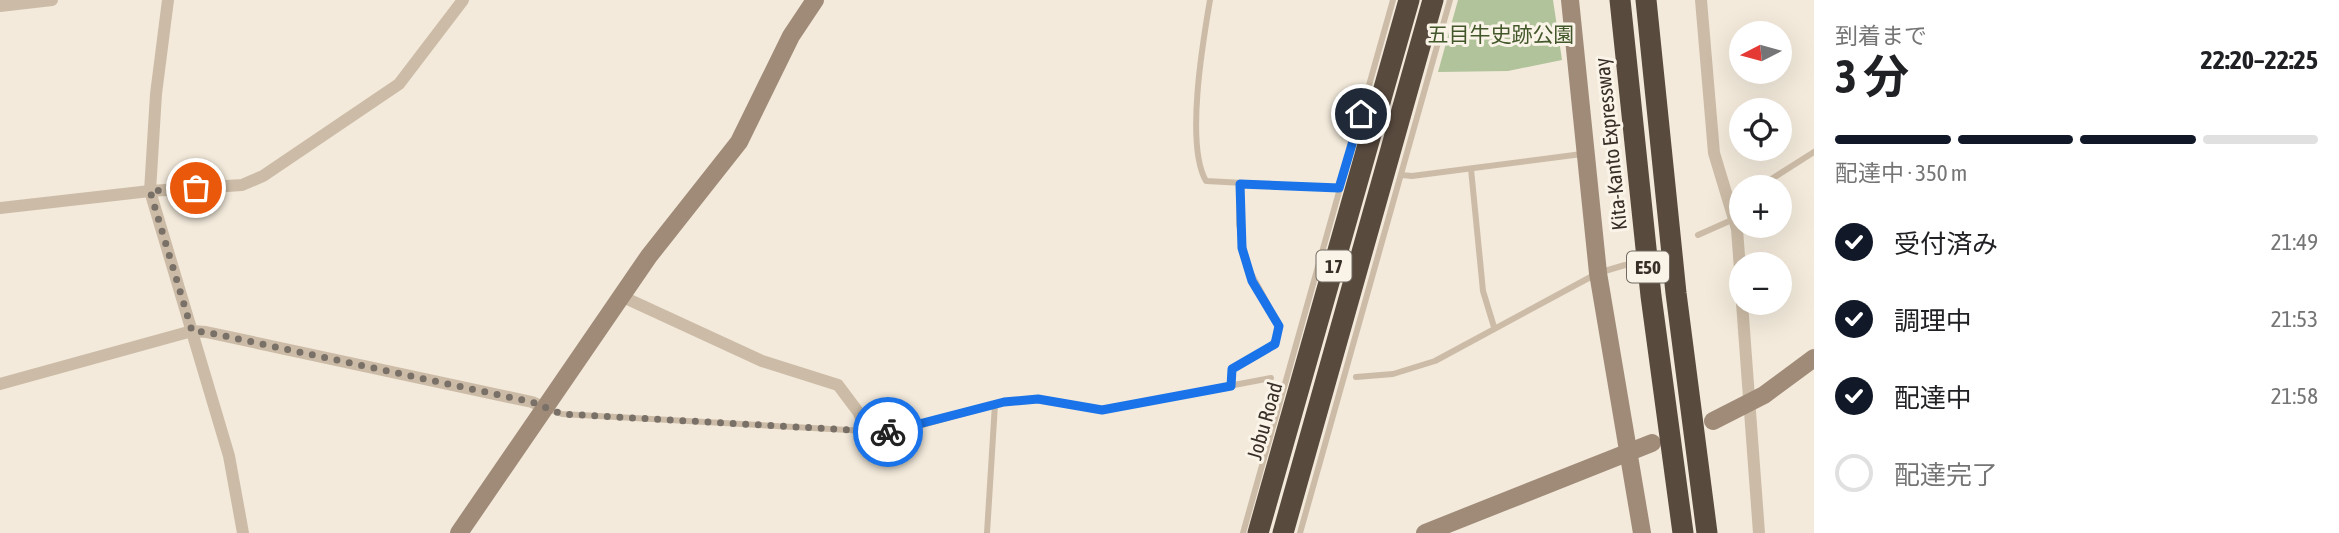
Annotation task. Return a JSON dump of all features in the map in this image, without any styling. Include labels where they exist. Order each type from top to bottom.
[{"type":"highway","name":"Jobu Road","points":[[1258,533],[1282,422],[1393,31],[1409,0]]},
{"type":"highway","name":"17","points":[[1283,533],[1345,346],[1433,0]]},
{"type":"highway","name":"Kita-Kanto Expressway","points":[[1620,0],[1650,283],[1683,533]]},
{"type":"highway","name":"E50","points":[[1646,0],[1676,293],[1707,533]]},
{"type":"street","points":[[0,6],[52,0]]},
{"type":"street","points":[[168,0],[156,94],[150,191],[229,456],[243,533]]},
{"type":"street","points":[[0,208],[150,191],[242,185],[263,176],[399,84],[463,0]]},
{"type":"street","points":[[1570,0],[1598,273],[1642,533]]},
{"type":"street","points":[[1701,0],[1714,153],[1729,186]]},
{"type":"street","points":[[458,533],[621,296],[739,142],[808,2]]},
{"type":"street","points":[[621,296],[762,361],[838,385],[859,413],[866,431]]},
{"type":"street","points":[[1743,315],[1759,533]]},
{"type":"street","points":[[0,384],[192,331],[532,402],[543,407]]},
{"type":"street","points":[[1713,421],[1749,404],[1814,358]]},
{"type":"street","points":[[1426,533],[1652,443]]},
{"type":"lane","points":[[1210,0],[1199,82],[1202,170],[1210,183],[1339,188]]},
{"type":"lane","points":[[1243,533],[1282,422],[1339,188],[1393,31],[1393,0]]},
{"type":"lane","points":[[1300,533],[1345,346],[1401,175],[1450,0]]},
{"type":"lane","points":[[1778,175],[1814,152]]},
{"type":"lane","points":[[1401,175],[1471,169],[1584,153]]},
{"type":"lane","points":[[1471,169],[1483,291],[1494,327]]},
{"type":"lane","points":[[1231,386],[1232,369],[1275,344],[1279,326],[1252,281],[1244,257],[1240,224],[1240,184]]},
{"type":"lane","points":[[1698,235],[1729,221]]},
{"type":"lane","points":[[1356,377],[1381,376],[1420,367],[1452,353],[1494,327],[1584,284],[1598,273],[1625,265]]},
{"type":"lane","points":[[543,407],[562,414],[900,431],[995,404],[1038,399],[1102,410],[1271,378]]},
{"type":"lane","points":[[987,533],[995,404]]},
{"type":"green space","name":"五目牛史跡公園","points":[[1458,0],[1553,0],[1562,60],[1508,71],[1438,72]]},
{"type":"way so far","points":[[196,188],[150,191],[192,331],[532,402],[562,414],[888,432]]},
{"type":"route","points":[[888,432],[920,426],[1004,402],[1038,399],[1102,410],[1231,386],[1232,369],[1275,344],[1279,326],[1252,281],[1242,248],[1240,184],[1339,188],[1361,114]]}]
